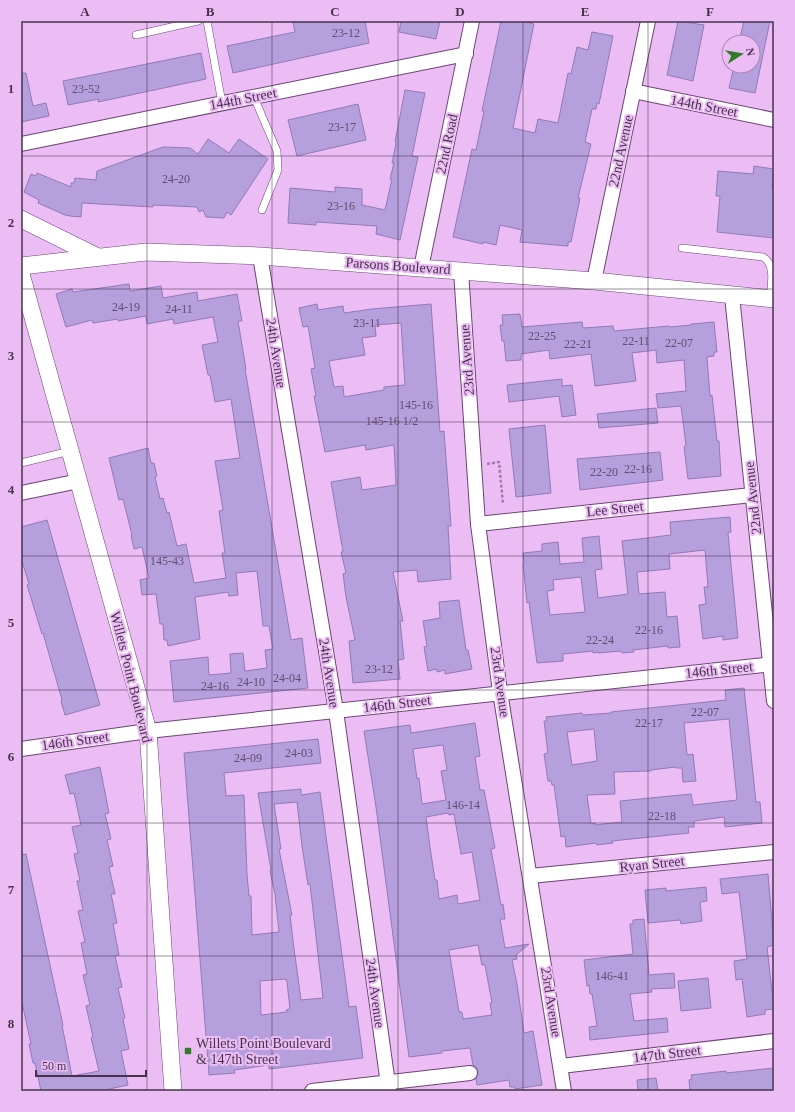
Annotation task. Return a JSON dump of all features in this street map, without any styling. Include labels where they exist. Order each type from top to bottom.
[{"type":"street","name":"22nd Road","points":[[421,268],[472,21]]},
{"type":"street","name":"22nd Avenue","points":[[594,281],[648,21]]},
{"type":"street","name":"144th Street","points":[[21,144],[466,54]]},
{"type":"street","name":"144th Street","points":[[633,91],[774,120]]},
{"type":"street","points":[[21,219],[98,257]]},
{"type":"street","name":"Parsons Boulevard","points":[[21,266],[146,252],[260,256],[594,281],[772,299]]},
{"type":"street","name":"24th Avenue","points":[[260,256],[336,711],[389,1086]]},
{"type":"street","name":"23rd Avenue","points":[[461,271],[478,524],[500,692],[564,1091]]},
{"type":"street","name":"Willets Point Boulevard","points":[[21,274],[148,731],[173,1091]]},
{"type":"street","name":"22nd Avenue","points":[[732,296],[752,495],[772,664],[774,701]]},
{"type":"street","points":[[21,493],[79,481]]},
{"type":"street","name":"Lee Street","points":[[478,524],[752,495]]},
{"type":"street","name":"146th Street","points":[[21,749],[148,731],[772,664]]},
{"type":"street","name":"Ryan Street","points":[[530,876],[774,852]]},
{"type":"street","name":"147th Street","points":[[561,1066],[774,1041]]},
{"type":"street","points":[[312,1091],[389,1086],[470,1073]]},
{"type":"lane","points":[[136,34],[198,21]]},
{"type":"lane","points":[[207,21],[222,103]]},
{"type":"lane","points":[[254,97],[277,151],[278,170],[262,210]]},
{"type":"lane","points":[[682,248],[766,258],[771,266],[772,299]]},
{"type":"lane","points":[[21,463],[70,451]]},
{"type":"path","points":[[487,464],[499,462],[503,504]]},
{"type":"building","points":[[300,21],[365,21],[369,43],[233,73],[227,46],[295,32],[293,23]]},
{"type":"building","points":[[401,21],[440,21],[436,39],[399,32]]},
{"type":"building","points":[[501,21],[522,21],[534,24],[513,128],[535,133],[538,119],[558,123],[568,73],[571,74],[577,47],[588,50],[592,32],[613,36],[599,104],[597,103],[596,109],[592,109],[585,142],[591,144],[578,198],[580,198],[571,242],[568,242],[568,246],[520,242],[522,230],[500,225],[496,245],[483,242],[483,244],[453,237],[472,149],[476,150],[484,111],[482,111]]},
{"type":"building","points":[[678,21],[704,25],[693,81],[667,75]]},
{"type":"building","points":[[744,21],[770,21],[761,64],[761,34],[741,34]]},
{"type":"building","points":[[201,53],[206,79],[98,102],[99,99],[68,105],[63,81]]},
{"type":"building","points":[[21,73],[26,73],[33,106],[46,103],[49,116],[21,122]]},
{"type":"building","points":[[732,74],[759,74],[755,93],[729,88]]},
{"type":"building","points":[[405,90],[425,93],[412,156],[418,157],[400,240],[376,234],[377,226],[316,222],[316,225],[288,223],[290,188],[335,192],[335,187],[362,189],[362,205],[385,210],[392,179],[390,179],[394,163],[392,163],[395,142]]},
{"type":"building","points":[[358,104],[366,140],[297,156],[288,120]]},
{"type":"building","points":[[208,139],[229,153],[239,139],[268,159],[231,215],[227,212],[224,218],[206,217],[203,210],[199,212],[197,207],[153,205],[153,207],[82,203],[81,217],[70,216],[38,203],[39,200],[24,192],[31,174],[36,176],[37,173],[71,187],[71,183],[74,183],[75,178],[96,180],[97,171],[163,147],[190,148],[198,154]]},
{"type":"building","points":[[754,166],[774,169],[772,188],[774,188],[774,238],[717,232],[720,196],[716,196],[718,171],[753,174]]},
{"type":"building","points":[[129,284],[130,291],[161,286],[163,298],[197,292],[198,301],[237,294],[242,321],[238,321],[245,369],[291,640],[302,638],[308,688],[174,702],[170,661],[208,657],[209,675],[231,673],[230,654],[243,653],[245,671],[267,668],[265,650],[273,649],[269,626],[263,626],[257,571],[236,573],[238,595],[229,596],[228,592],[195,597],[200,639],[168,646],[167,640],[164,640],[163,624],[160,624],[156,594],[142,595],[140,580],[149,578],[142,547],[134,549],[123,499],[119,500],[109,458],[148,448],[151,463],[154,463],[157,476],[155,477],[160,499],[163,498],[167,513],[169,512],[177,546],[186,544],[194,583],[226,578],[222,553],[225,553],[219,511],[223,510],[215,461],[240,458],[231,399],[215,402],[202,345],[218,342],[213,317],[174,324],[173,319],[147,324],[146,316],[118,321],[118,319],[93,323],[92,320],[66,327],[56,294],[72,289],[73,292]]},
{"type":"building","points":[[317,304],[318,310],[343,306],[344,313],[431,304],[440,432],[444,431],[451,526],[448,526],[451,579],[418,582],[417,570],[393,572],[403,621],[400,621],[404,659],[398,660],[400,679],[353,683],[349,641],[355,640],[346,597],[343,574],[346,573],[341,552],[343,552],[331,482],[360,477],[362,490],[396,485],[394,445],[366,450],[365,445],[325,452],[314,396],[316,396],[311,369],[315,368],[308,326],[303,327],[299,308]],"holes":[[[401,323],[405,385],[384,387],[384,390],[344,397],[343,386],[334,387],[329,361],[365,355],[362,338],[376,336],[375,325]]]},
{"type":"building","points":[[520,314],[522,327],[582,322],[583,328],[613,326],[614,331],[714,322],[717,352],[714,352],[714,356],[707,357],[710,396],[712,395],[717,441],[719,441],[721,476],[688,479],[684,447],[686,445],[681,406],[658,408],[656,394],[686,391],[684,360],[657,363],[656,350],[632,353],[636,381],[595,386],[591,354],[550,359],[549,350],[521,354],[521,360],[506,361],[504,341],[502,341],[500,325],[503,325],[502,315]]},
{"type":"building","points":[[562,379],[562,386],[572,385],[576,415],[562,417],[559,396],[509,402],[507,385]]},
{"type":"building","points":[[656,408],[658,423],[599,428],[597,414]]},
{"type":"building","points":[[545,425],[551,493],[516,497],[509,429]]},
{"type":"building","points":[[660,452],[663,480],[580,490],[577,459]]},
{"type":"building","points":[[730,517],[731,532],[728,533],[738,638],[723,640],[723,636],[703,639],[699,605],[706,604],[704,587],[708,587],[705,550],[669,554],[670,569],[637,572],[639,594],[665,592],[667,617],[677,616],[680,647],[668,648],[668,646],[633,650],[634,652],[622,653],[621,651],[593,653],[593,651],[563,654],[563,661],[537,663],[529,602],[527,603],[523,553],[542,551],[542,544],[558,542],[560,564],[584,562],[582,538],[599,536],[602,569],[595,570],[598,598],[628,594],[622,541],[671,535],[670,522]],"holes":[[[581,577],[585,612],[550,615],[547,591],[554,590],[553,580]]]},
{"type":"building","points":[[47,520],[100,705],[65,715],[43,633],[42,634],[27,585],[29,584],[21,558],[21,527]]},
{"type":"building","points":[[459,600],[466,650],[468,650],[472,669],[445,674],[445,670],[437,672],[437,669],[428,671],[424,647],[427,646],[423,621],[440,618],[439,602]]},
{"type":"building","points":[[744,688],[756,802],[760,802],[762,823],[725,827],[724,817],[694,821],[694,827],[688,827],[689,833],[612,841],[613,843],[597,845],[596,843],[566,847],[565,836],[561,837],[554,785],[552,785],[551,781],[548,781],[544,754],[548,753],[544,721],[547,721],[546,717],[582,713],[583,715],[611,713],[726,700],[725,690]],"holes":[[[729,719],[737,800],[693,805],[691,794],[620,801],[622,822],[595,825],[595,823],[591,824],[587,795],[615,794],[614,772],[651,771],[676,767],[682,768],[683,782],[696,781],[693,754],[687,755],[684,723]],[[594,729],[597,761],[572,765],[567,732]]]},
{"type":"building","points":[[475,723],[480,756],[475,757],[480,790],[484,790],[495,848],[491,849],[501,905],[503,904],[505,919],[500,919],[505,948],[529,944],[516,955],[517,959],[512,960],[524,1033],[533,1031],[542,1085],[515,1089],[515,1087],[510,1087],[509,1080],[477,1085],[476,1079],[478,1072],[477,1068],[473,1065],[470,1048],[409,1057],[376,807],[364,731],[410,725],[411,733]],"holes":[[[443,745],[447,770],[441,771],[446,800],[422,804],[419,778],[417,779],[413,749]],[[448,813],[449,815],[454,814],[461,854],[472,852],[480,900],[458,904],[457,895],[439,899],[426,817]],[[478,945],[482,965],[485,965],[492,1003],[490,1003],[492,1015],[463,1019],[462,1012],[459,1012],[449,950]]]},
{"type":"building","points":[[318,739],[321,763],[224,773],[226,796],[244,795],[247,875],[249,896],[251,896],[252,935],[279,932],[275,894],[258,793],[301,789],[301,795],[320,792],[349,1007],[356,1006],[363,1058],[269,1069],[269,1065],[234,1070],[235,1073],[209,1075],[184,753]],"holes":[[[297,802],[308,885],[310,884],[323,998],[301,1000],[290,915],[292,915],[279,849],[281,849],[274,804]],[[286,979],[290,1009],[286,1010],[287,1012],[261,1015],[260,981]]]},
{"type":"building","points":[[100,767],[109,813],[105,814],[111,839],[107,840],[113,866],[109,867],[115,894],[111,894],[117,923],[113,924],[119,955],[115,956],[122,987],[118,988],[125,1018],[123,1019],[129,1049],[121,1051],[128,1085],[100,1091],[41,1091],[35,1063],[33,1063],[29,1044],[31,1044],[21,998],[21,855],[26,854],[63,1025],[72,1076],[99,1071],[91,1038],[93,1037],[86,1006],[90,1005],[83,975],[87,974],[81,943],[85,942],[78,911],[83,910],[77,881],[80,881],[74,854],[78,853],[72,827],[81,825],[74,793],[70,794],[65,775]]},
{"type":"building","points":[[768,874],[774,945],[767,947],[774,1009],[765,1010],[765,1014],[747,1017],[742,979],[736,980],[734,961],[747,959],[739,892],[722,894],[720,879]]},
{"type":"building","points":[[706,887],[707,901],[700,902],[702,921],[681,924],[680,920],[648,923],[645,890],[666,888],[666,891]]},
{"type":"building","points":[[644,919],[649,975],[674,973],[675,988],[651,989],[652,992],[630,994],[634,1021],[667,1018],[668,1032],[590,1040],[589,1027],[597,1026],[592,994],[590,994],[589,985],[587,986],[584,960],[633,954],[630,924],[633,924],[633,920]]},
{"type":"building","points":[[708,978],[711,1008],[681,1011],[678,981]]},
{"type":"building","points":[[774,1068],[774,1091],[690,1091],[689,1080],[692,1079],[691,1075]]},
{"type":"building","points":[[656,1078],[658,1091],[638,1091],[637,1080]]},
{"type":"place","name":"Willets Point Boulevard & 147th Street","points":[[188,1051]]}]
